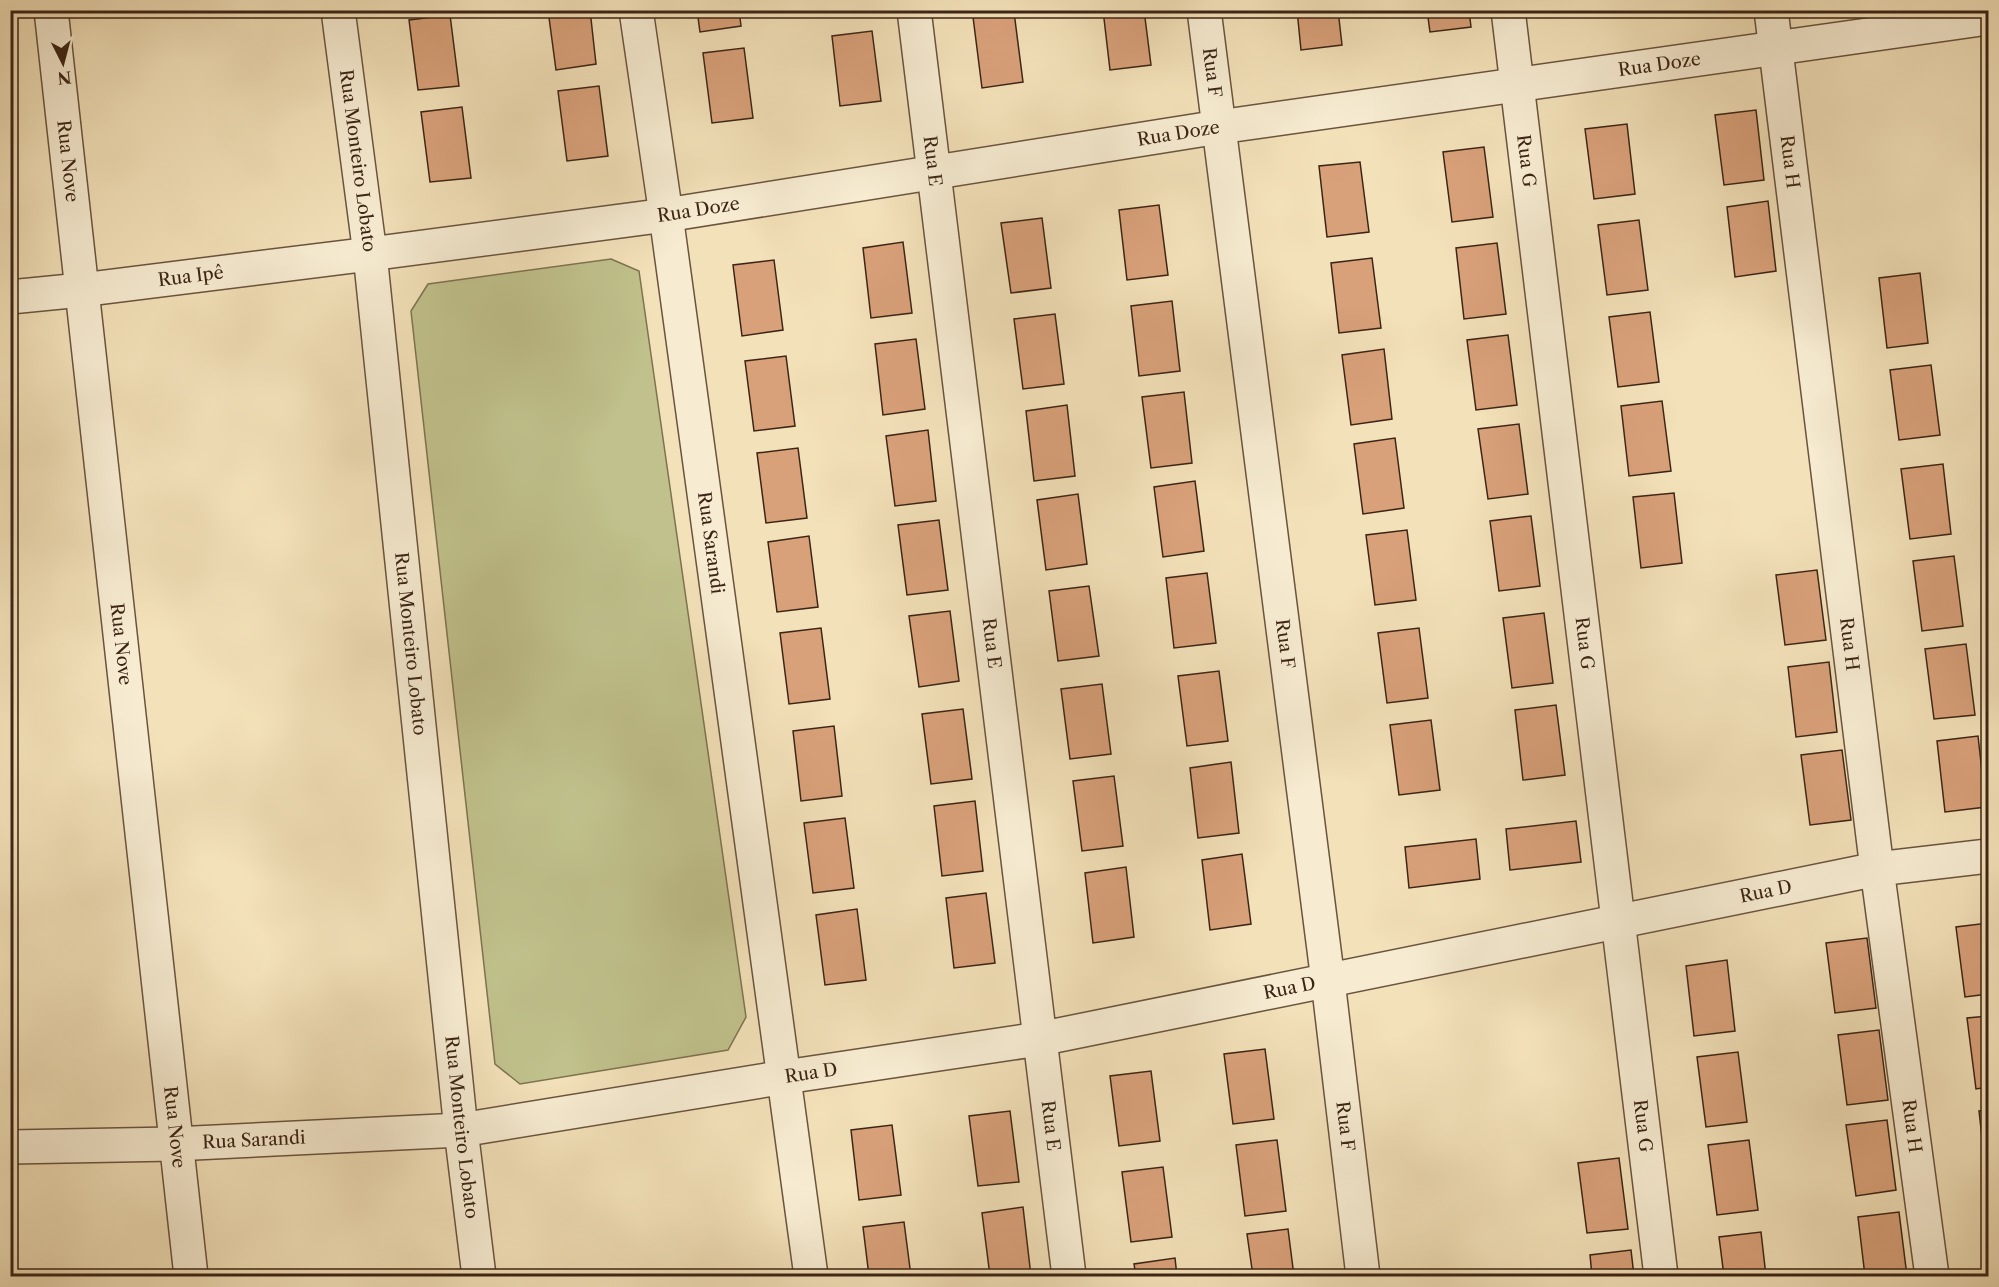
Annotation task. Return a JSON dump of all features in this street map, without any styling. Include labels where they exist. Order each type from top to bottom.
[{"type":"street","name":"Rua Nove","points":[[51,10],[190,1276]]},
{"type":"street","name":"Rua Monteiro Lobato","points":[[338,10],[370,254],[461,1130],[479,1276]]},
{"type":"street","name":"Rua Sarandi","points":[[10,1147],[174,1143],[461,1130],[785,1077],[636,10]]},
{"type":"street","name":"Rua E","points":[[914,10],[1069,1276]]},
{"type":"street","name":"Rua F","points":[[1204,10],[1328,981],[1363,1276]]},
{"type":"street","name":"Rua G","points":[[1508,10],[1661,1276]]},
{"type":"street","name":"Rua H","points":[[1771,10],[1877,869],[1932,1276]]},
{"type":"street","name":"Rua Doze","points":[[370,254],[666,215],[1219,128],[1989,18]]},
{"type":"street","name":"Rua Ipê","points":[[10,297],[370,254]]},
{"type":"street","name":"Rua D","points":[[811,1276],[785,1077],[1039,1039],[1877,869],[1989,856]]},
{"type":"green space","points":[[611,259],[639,271],[746,1017],[728,1050],[520,1084],[495,1064],[411,311],[428,284]]},
{"type":"building","points":[[548,10],[590,10],[596,64],[556,70]]},
{"type":"building","points":[[697,10],[739,10],[741,26],[700,32]]},
{"type":"building","points":[[828,10],[857,10],[829,14]]},
{"type":"building","points":[[1103,10],[1144,10],[1151,65],[1110,70]]},
{"type":"building","points":[[1297,10],[1338,10],[1342,45],[1301,50]]},
{"type":"building","points":[[1427,10],[1469,10],[1471,27],[1430,32]]},
{"type":"building","points":[[1014,12],[1023,82],[982,88],[973,17]]},
{"type":"building","points":[[450,15],[459,86],[418,90],[409,20]]},
{"type":"building","points":[[872,31],[881,101],[840,106],[832,36]]},
{"type":"building","points":[[744,48],[753,118],[712,123],[703,53]]},
{"type":"building","points":[[599,86],[608,156],[567,161],[558,91]]},
{"type":"building","points":[[462,107],[471,178],[430,182],[421,112]]},
{"type":"building","points":[[1756,110],[1764,180],[1724,185],[1715,115]]},
{"type":"building","points":[[1627,124],[1635,194],[1594,199],[1585,129]]},
{"type":"building","points":[[1484,147],[1493,217],[1452,222],[1443,152]]},
{"type":"building","points":[[1360,162],[1369,232],[1327,237],[1319,166]]},
{"type":"building","points":[[1768,201],[1776,271],[1735,277],[1727,207]]},
{"type":"building","points":[[1159,205],[1168,275],[1127,280],[1119,210]]},
{"type":"building","points":[[1042,218],[1051,288],[1011,293],[1001,223]]},
{"type":"building","points":[[1639,220],[1648,290],[1607,295],[1598,225]]},
{"type":"building","points":[[903,242],[912,313],[871,318],[863,248]]},
{"type":"building","points":[[1497,243],[1506,314],[1464,319],[1456,248]]},
{"type":"building","points":[[1372,258],[1381,328],[1339,333],[1331,263]]},
{"type":"building","points":[[774,260],[783,330],[742,336],[733,265]]},
{"type":"building","points":[[1920,273],[1928,343],[1887,348],[1879,278]]},
{"type":"building","points":[[1172,301],[1180,371],[1139,376],[1131,306]]},
{"type":"building","points":[[1650,312],[1659,382],[1618,387],[1609,317]]},
{"type":"building","points":[[1055,314],[1064,384],[1023,389],[1014,319]]},
{"type":"building","points":[[1508,335],[1517,405],[1476,410],[1467,340]]},
{"type":"building","points":[[916,339],[925,409],[883,415],[875,344]]},
{"type":"building","points":[[1384,349],[1392,419],[1351,425],[1342,355]]},
{"type":"building","points":[[786,356],[795,426],[754,431],[745,361]]},
{"type":"building","points":[[1931,365],[1940,435],[1899,440],[1890,370]]},
{"type":"building","points":[[1184,392],[1192,463],[1151,468],[1142,397]]},
{"type":"building","points":[[1662,401],[1671,471],[1629,476],[1621,406]]},
{"type":"building","points":[[1067,405],[1075,476],[1034,481],[1026,411]]},
{"type":"building","points":[[1519,424],[1528,494],[1488,499],[1478,429]]},
{"type":"building","points":[[928,430],[936,501],[895,506],[886,436]]},
{"type":"building","points":[[1395,438],[1404,508],[1363,514],[1354,444]]},
{"type":"building","points":[[798,448],[807,518],[766,523],[757,453]]},
{"type":"building","points":[[1943,464],[1951,534],[1910,539],[1901,469]]},
{"type":"building","points":[[1195,481],[1204,551],[1163,557],[1154,487]]},
{"type":"building","points":[[1674,493],[1682,563],[1641,568],[1633,497]]},
{"type":"building","points":[[1078,494],[1087,564],[1046,570],[1037,500]]},
{"type":"building","points":[[1531,516],[1540,586],[1499,591],[1490,521]]},
{"type":"building","points":[[939,520],[948,590],[907,595],[898,525]]},
{"type":"building","points":[[1407,530],[1416,600],[1375,605],[1366,535]]},
{"type":"building","points":[[809,536],[818,607],[777,612],[768,542]]},
{"type":"building","points":[[1954,556],[1963,626],[1922,631],[1913,561]]},
{"type":"building","points":[[1817,570],[1826,640],[1785,645],[1776,575]]},
{"type":"building","points":[[1207,573],[1216,643],[1174,648],[1166,578]]},
{"type":"building","points":[[1089,586],[1099,656],[1058,661],[1049,591]]},
{"type":"building","points":[[950,611],[959,681],[919,687],[909,616]]},
{"type":"building","points":[[1544,613],[1553,683],[1512,688],[1503,618]]},
{"type":"building","points":[[821,628],[830,699],[789,704],[780,633]]},
{"type":"building","points":[[1419,628],[1428,698],[1387,703],[1378,633]]},
{"type":"building","points":[[1966,644],[1975,715],[1934,719],[1925,649]]},
{"type":"building","points":[[1829,662],[1837,732],[1796,737],[1788,667]]},
{"type":"building","points":[[1219,671],[1228,741],[1187,746],[1178,676]]},
{"type":"building","points":[[1102,684],[1111,754],[1070,759],[1061,689]]},
{"type":"building","points":[[1556,705],[1565,775],[1523,780],[1515,710]]},
{"type":"building","points":[[963,709],[972,779],[931,784],[922,714]]},
{"type":"building","points":[[1431,720],[1440,790],[1399,795],[1390,725]]},
{"type":"building","points":[[834,726],[842,796],[801,801],[793,731]]},
{"type":"building","points":[[1978,736],[1986,807],[1945,812],[1937,741]]},
{"type":"building","points":[[1842,750],[1851,820],[1810,825],[1801,755]]},
{"type":"building","points":[[1231,762],[1239,833],[1198,838],[1190,768]]},
{"type":"building","points":[[1114,776],[1123,846],[1082,851],[1073,781]]},
{"type":"building","points":[[975,801],[983,871],[942,876],[934,806]]},
{"type":"building","points":[[845,818],[854,888],[813,893],[804,823]]},
{"type":"building","points":[[1576,821],[1581,862],[1510,870],[1506,829]]},
{"type":"building","points":[[1476,839],[1480,879],[1409,888],[1405,847]]},
{"type":"building","points":[[1242,854],[1251,924],[1210,930],[1202,860]]},
{"type":"building","points":[[1126,867],[1134,937],[1093,943],[1085,873]]},
{"type":"building","points":[[986,893],[995,963],[954,968],[946,898]]},
{"type":"building","points":[[857,909],[866,980],[825,985],[816,915]]},
{"type":"building","points":[[1988,923],[1988,994],[1965,997],[1956,927]]},
{"type":"building","points":[[1867,938],[1876,1008],[1835,1013],[1826,943]]},
{"type":"building","points":[[1727,960],[1735,1031],[1694,1036],[1686,966]]},
{"type":"building","points":[[1988,1016],[1988,1087],[1976,1089],[1967,1018]]},
{"type":"building","points":[[1879,1030],[1888,1100],[1847,1105],[1838,1035]]},
{"type":"building","points":[[1265,1049],[1274,1119],[1233,1124],[1224,1054]]},
{"type":"building","points":[[1738,1052],[1747,1122],[1706,1127],[1697,1057]]},
{"type":"building","points":[[1151,1071],[1160,1141],[1119,1146],[1110,1076]]},
{"type":"building","points":[[1988,1110],[1988,1182],[1987,1182],[1979,1111]]},
{"type":"building","points":[[1010,1111],[1019,1182],[978,1186],[969,1116]]},
{"type":"building","points":[[1887,1120],[1896,1190],[1856,1196],[1846,1125]]},
{"type":"building","points":[[892,1125],[901,1195],[859,1200],[851,1130]]},
{"type":"building","points":[[1277,1140],[1286,1211],[1245,1216],[1236,1145]]},
{"type":"building","points":[[1749,1140],[1758,1210],[1717,1215],[1708,1145]]},
{"type":"building","points":[[1619,1158],[1628,1229],[1587,1233],[1578,1163]]},
{"type":"building","points":[[1163,1167],[1172,1237],[1131,1242],[1122,1172]]},
{"type":"building","points":[[1023,1207],[1031,1276],[990,1276],[982,1213]]},
{"type":"building","points":[[1899,1212],[1907,1276],[1865,1276],[1858,1217]]},
{"type":"building","points":[[904,1222],[911,1276],[869,1276],[863,1227]]},
{"type":"building","points":[[1288,1229],[1294,1276],[1253,1276],[1247,1234]]},
{"type":"building","points":[[1761,1232],[1766,1276],[1724,1276],[1719,1237]]},
{"type":"building","points":[[1631,1250],[1634,1276],[1592,1276],[1590,1255]]},
{"type":"building","points":[[1175,1258],[1177,1276],[1136,1276],[1134,1264]]}]
